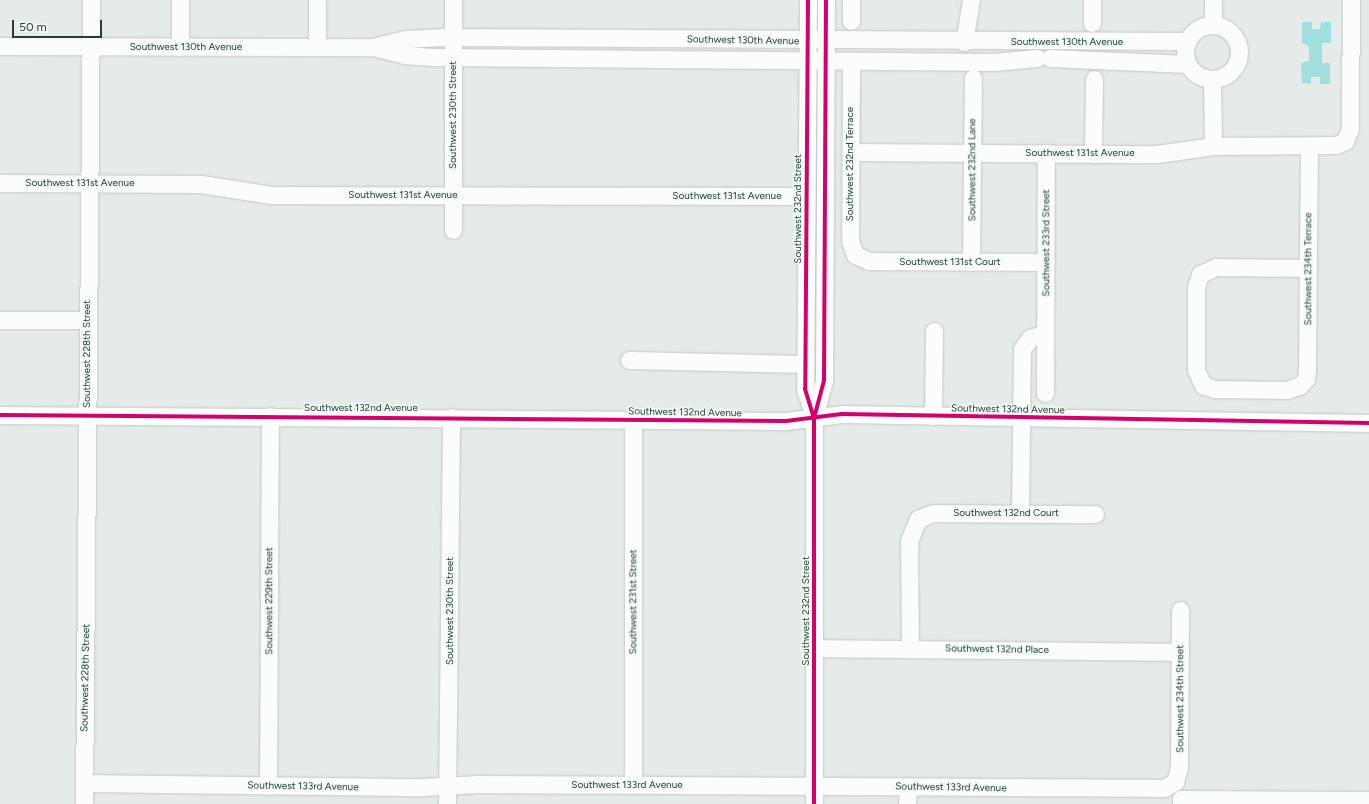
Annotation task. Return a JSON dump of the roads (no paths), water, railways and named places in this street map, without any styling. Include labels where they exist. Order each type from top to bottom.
[{"type":"street","name":"Southwest 228th Street","points":[[84,804],[87,320],[90,183],[91,0]]},
{"type":"street","points":[[180,0],[180,47]]},
{"type":"street","points":[[317,0],[317,47]]},
{"type":"street","name":"Southwest 230th Street","points":[[453,230],[454,0]]},
{"type":"street","name":"Southwest 232nd Street","points":[[808,0],[805,389],[814,418]]},
{"type":"street","name":"Southwest 232nd Street","points":[[814,804],[814,418],[824,380],[826,0]]},
{"type":"street","points":[[851,0],[851,21]]},
{"type":"street","points":[[964,42],[971,0]]},
{"type":"street","points":[[1092,0],[1092,23]]},
{"type":"street","points":[[1213,0],[1213,24]]},
{"type":"street","name":"Southwest 131st Avenue","points":[[850,152],[1163,154],[1213,146],[1336,145],[1349,134],[1351,0]]},
{"type":"street","points":[[1213,24],[1231,32],[1239,49],[1238,62],[1230,73],[1212,80],[1195,74],[1187,64],[1187,42],[1197,29],[1213,24]]},
{"type":"street","name":"Southwest 130th Avenue","points":[[373,47],[406,38],[964,42],[1100,61],[1187,64]]},
{"type":"street","name":"Southwest 130th Avenue","points":[[0,46],[373,47],[408,56],[994,62],[1052,54],[1187,42]]},
{"type":"street","name":"Southwest 130th Avenue","points":[[994,62],[1013,68],[1061,68],[1100,61]]},
{"type":"street","name":"Southwest 232nd Terrace","points":[[851,71],[850,241],[855,255]]},
{"type":"street","name":"Southwest 232nd Lane","points":[[971,262],[973,78]]},
{"type":"street","points":[[1093,154],[1094,79]]},
{"type":"street","points":[[1212,80],[1213,146]]},
{"type":"street","name":"Southwest 234th Terrace","points":[[1308,268],[1207,269],[1196,283],[1196,374],[1206,387],[1295,388],[1307,374],[1308,268],[1309,146]]},
{"type":"street","name":"Southwest 233rd Street","points":[[1045,393],[1046,153]]},
{"type":"street","name":"Southwest 131st Avenue","points":[[0,183],[201,184],[271,195],[806,196]]},
{"type":"street","name":"Southwest 131st Court","points":[[855,255],[869,261],[1046,262]]},
{"type":"street","points":[[0,320],[87,320]]},
{"type":"street","points":[[932,416],[934,331]]},
{"type":"street","points":[[1020,513],[1022,349],[1030,338],[1046,333]]},
{"type":"street","points":[[629,360],[805,364]]},
{"type":"street","name":"Southwest 132nd Avenue","points":[[0,415],[451,417],[786,421],[842,414],[1369,423]]},
{"type":"street","name":"Southwest 229th Street","points":[[268,786],[270,416]]},
{"type":"street","name":"Southwest 230th Street","points":[[447,804],[449,785],[451,417]]},
{"type":"street","name":"Southwest 231st Street","points":[[633,419],[633,785]]},
{"type":"street","name":"Southwest 132nd Court","points":[[910,648],[909,541],[918,519],[933,513],[1095,514]]},
{"type":"street","name":"Southwest 234th Street","points":[[1178,796],[1180,610]]},
{"type":"street","name":"Southwest 132nd Place","points":[[814,648],[1180,652]]},
{"type":"street","name":"Southwest 133rd Avenue","points":[[84,782],[268,786],[908,786],[1033,796],[1178,796],[1333,802],[1369,800]]},
{"type":"street","points":[[908,786],[908,804]]},
{"type":"water","points":[[1302,22],[1312,22],[1312,29],[1320,29],[1321,22],[1331,22],[1331,43],[1322,43],[1322,63],[1330,63],[1330,84],[1320,84],[1320,77],[1311,77],[1311,84],[1302,83],[1301,63],[1309,61],[1309,46],[1302,43]]}]
